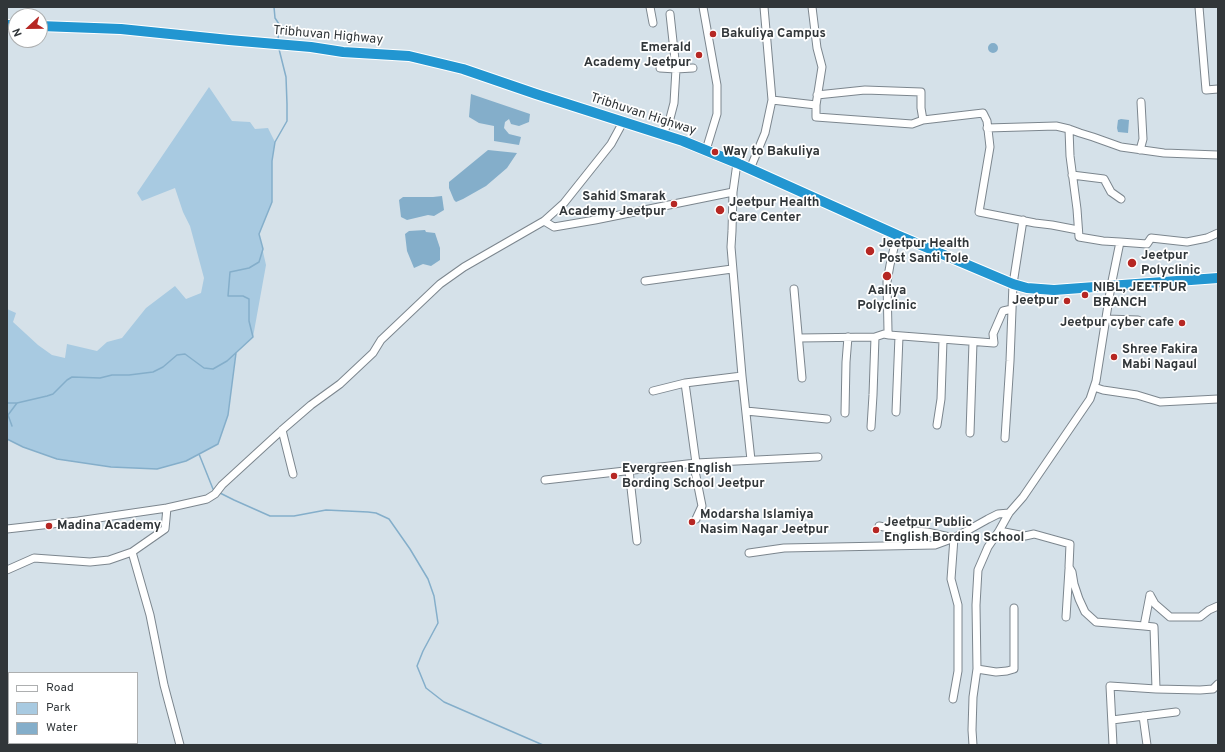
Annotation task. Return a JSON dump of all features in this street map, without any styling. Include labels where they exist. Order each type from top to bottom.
[{"type":"highway","name":"Tribhuvan Highway","points":[[48,26],[121,29],[311,47],[343,52],[410,56],[463,69],[662,134],[706,150],[750,168],[897,235],[1013,284],[1028,288],[1054,290],[1218,278]]},
{"type":"street","points":[[650,7],[653,23]]},
{"type":"street","points":[[706,7],[718,85],[717,114],[706,150]]},
{"type":"street","points":[[750,168],[765,133],[772,100],[764,7]]},
{"type":"street","points":[[812,7],[817,48],[822,67],[817,95],[816,117],[912,124],[923,120],[983,114],[986,121],[990,148],[979,212],[1078,230]]},
{"type":"street","points":[[1199,7],[1206,90],[1218,89]]},
{"type":"street","points":[[662,134],[669,122],[674,103],[676,70],[670,14]]},
{"type":"street","points":[[660,68],[676,70],[693,68]]},
{"type":"street","points":[[817,95],[865,90],[921,92],[923,120]]},
{"type":"street","points":[[772,100],[816,105]]},
{"type":"street","points":[[1140,150],[1143,139],[1141,102]]},
{"type":"street","points":[[7,528],[78,521],[167,508],[207,499],[215,494],[222,485],[310,405],[340,384],[373,353],[381,340],[440,284],[464,268],[544,221],[564,202],[611,144],[623,122]]},
{"type":"street","points":[[987,128],[1056,126],[1069,128],[1080,134],[1121,147],[1140,150],[1218,155]]},
{"type":"street","points":[[1069,128],[1068,141],[1077,209],[1079,237],[1103,241],[1147,244],[1151,238],[1187,242],[1207,238],[1218,233]]},
{"type":"street","points":[[737,163],[733,192],[731,247],[732,269],[751,460]]},
{"type":"street","points":[[1072,175],[1104,179],[1111,192],[1121,199]]},
{"type":"street","points":[[544,221],[554,227],[733,192]]},
{"type":"street","points":[[1005,438],[1013,284],[1023,220]]},
{"type":"street","points":[[889,335],[887,282],[897,235]]},
{"type":"street","points":[[973,745],[973,697],[977,669],[976,606],[978,570],[988,547],[1009,513],[1023,497],[1090,399],[1094,387],[1120,242]]},
{"type":"street","points":[[645,281],[732,269]]},
{"type":"street","points":[[794,289],[802,378]]},
{"type":"street","points":[[799,338],[875,337],[884,334],[994,343],[993,334],[1003,311],[1012,309]]},
{"type":"street","points":[[1106,319],[1138,320]]},
{"type":"street","points":[[896,412],[899,336]]},
{"type":"street","points":[[845,413],[848,337]]},
{"type":"street","points":[[871,427],[875,337]]},
{"type":"street","points":[[937,425],[941,399],[943,340]]},
{"type":"street","points":[[970,433],[973,342]]},
{"type":"street","points":[[653,391],[685,383],[742,376]]},
{"type":"street","points":[[685,383],[696,463],[694,466],[702,506],[696,518]]},
{"type":"street","points":[[1094,387],[1103,390],[1138,395],[1160,402],[1218,400]]},
{"type":"street","points":[[746,411],[827,419]]},
{"type":"street","points":[[282,430],[293,474]]},
{"type":"street","points":[[545,480],[696,463],[818,457]]},
{"type":"street","points":[[629,470],[637,541]]},
{"type":"street","points":[[7,570],[34,558],[90,562],[110,560],[132,552],[165,529],[167,508]]},
{"type":"street","points":[[749,553],[784,548],[935,545],[954,538],[998,514],[1009,513]]},
{"type":"street","points":[[880,526],[894,529],[927,532],[954,538]]},
{"type":"street","points":[[999,531],[1024,536],[1034,534],[1070,544],[1066,617]]},
{"type":"street","points":[[953,699],[958,672],[958,606],[951,579],[954,538]]},
{"type":"street","points":[[132,552],[150,615],[164,685],[180,745]]},
{"type":"street","points":[[1069,567],[1072,572],[1079,599],[1085,612],[1096,622],[1154,627],[1156,689]]},
{"type":"street","points":[[1144,626],[1150,595],[1155,604],[1170,617],[1200,617],[1209,610],[1218,606]]},
{"type":"street","points":[[977,669],[996,672],[1014,669],[1014,608]]},
{"type":"street","points":[[1113,745],[1110,686],[1200,690],[1213,689],[1218,684]]},
{"type":"street","points":[[1112,720],[1176,712]]},
{"type":"street","points":[[1144,716],[1147,745]]},
{"type":"green space","points":[[209,87],[232,121],[250,122],[255,129],[268,128],[275,142],[272,161],[272,202],[259,234],[266,265],[253,337],[236,352],[228,415],[218,444],[186,461],[157,469],[111,467],[57,459],[23,447],[7,439],[7,309],[16,313],[13,322],[38,345],[52,355],[65,358],[67,344],[97,351],[107,342],[122,338],[146,308],[175,286],[186,299],[201,293],[204,278],[190,226],[183,212],[175,188],[142,201],[137,193]]},
{"type":"water","points":[[993,43],[998,48],[993,53],[988,48]]},
{"type":"water","points":[[471,94],[530,114],[529,122],[519,126],[511,124],[509,119],[505,122],[504,128],[509,134],[521,137],[519,145],[494,141],[494,126],[479,123],[469,117]]},
{"type":"water","points":[[1118,120],[1129,120],[1128,133],[1118,132]]},
{"type":"water","points":[[488,150],[517,153],[507,168],[486,186],[456,202],[449,188],[449,182]]},
{"type":"water","points":[[442,196],[444,210],[434,216],[428,215],[407,220],[401,217],[399,200],[403,197]]},
{"type":"water","points":[[425,230],[426,232],[435,233],[440,248],[440,260],[431,266],[423,264],[414,268],[407,251],[405,234],[409,231]]},
{"type":"waterway","points":[[274,7],[275,18],[279,24],[278,41]]},
{"type":"waterway","points":[[12,426],[8,415],[17,403],[53,394],[72,377],[100,378],[112,375],[129,375],[153,372],[163,367],[177,355],[185,354],[204,368],[213,369],[227,361],[253,337],[249,321],[249,299],[243,296],[228,296],[230,272],[249,268],[259,262],[263,249],[259,234],[272,202],[272,161],[275,142],[287,121],[286,77],[279,49]]},
{"type":"waterway","points":[[7,439],[23,447],[57,459],[111,467],[157,469],[186,461],[218,444],[228,415],[236,353]]},
{"type":"waterway","points":[[7,403],[17,403]]},
{"type":"waterway","points":[[199,454],[213,489],[215,490]]},
{"type":"waterway","points":[[218,492],[270,516],[294,516],[326,510],[376,513],[389,519],[410,549],[428,579],[434,596],[438,623],[417,666],[426,688],[444,702],[543,745]]},
{"type":"place","name":"Bakuliya Campus","points":[[713,34]]},
{"type":"place","name":"Emerald Academy Jeetpur","points":[[699,55]]},
{"type":"place","name":"Way to Bakuliya","points":[[715,152]]},
{"type":"place","name":"Sahid Smarak Academy Jeetpur","points":[[674,204]]},
{"type":"place","name":"Jeetpur Health Care Center","points":[[720,210]]},
{"type":"place","name":"Jeetpur Health Post Santi Tole","points":[[870,251]]},
{"type":"place","name":"Jeetpur Polyclinic","points":[[1132,263]]},
{"type":"place","name":"Aaliya Polyclinic","points":[[887,276]]},
{"type":"place","name":"NIBL, JEETPUR BRANCH","points":[[1085,295]]},
{"type":"place","name":"Jeetpur","points":[[1067,301]]},
{"type":"place","name":"Jeetpur cyber cafe","points":[[1182,323]]},
{"type":"place","name":"Shree Fakira Mabi Nagaul","points":[[1114,357]]},
{"type":"place","name":"Evergreen English Bording School Jeetpur","points":[[614,476]]},
{"type":"place","name":"Modarsha Islamiya Nasim Nagar Jeetpur","points":[[692,522]]},
{"type":"place","name":"Madina Academy","points":[[49,526]]},
{"type":"place","name":"Jeetpur Public English Bording School","points":[[876,530]]}]
